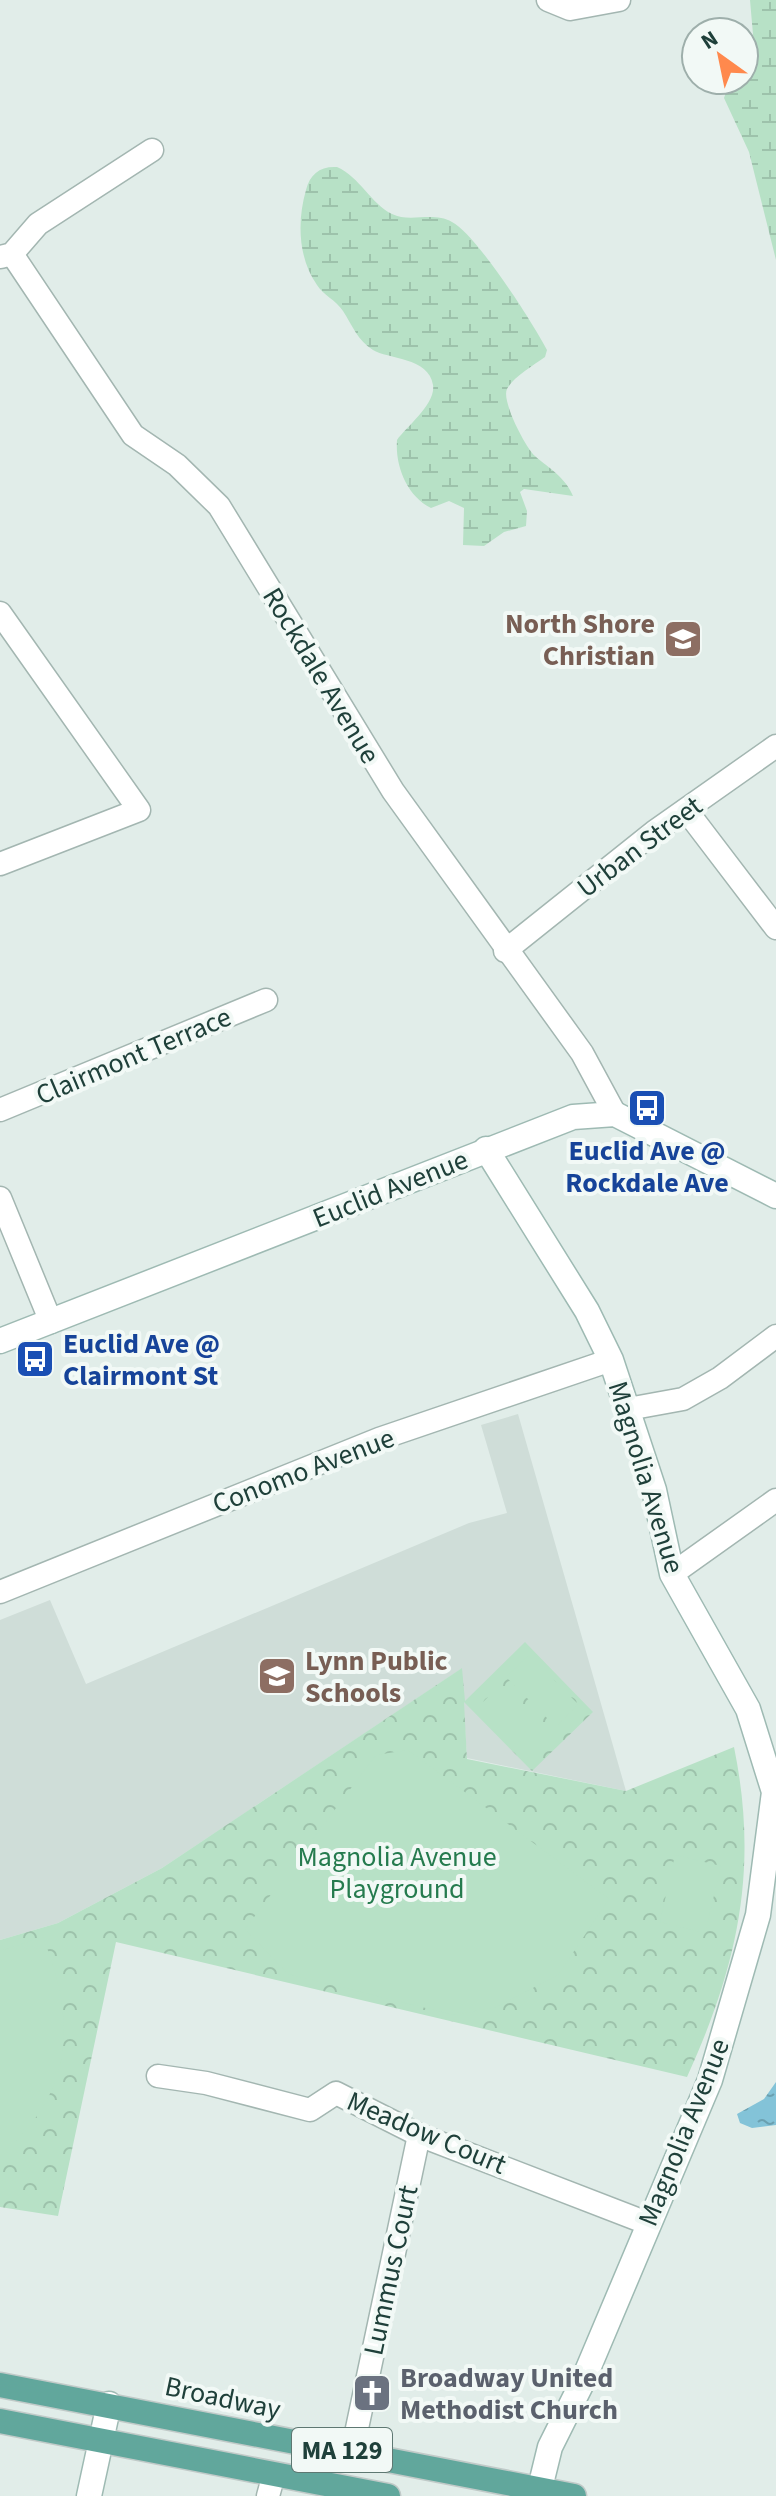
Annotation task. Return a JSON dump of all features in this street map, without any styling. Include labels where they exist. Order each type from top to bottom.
[{"type":"main road","name":"Broadway","points":[[0,2385],[352,2452],[539,2493],[574,2496]]},
{"type":"main road","name":"MA 129","points":[[0,2421],[102,2441],[271,2485],[388,2496]]},
{"type":"street","points":[[548,0],[570,9],[619,0]]},
{"type":"street","points":[[6,255],[38,224],[152,150]]},
{"type":"street","name":"Rockdale Avenue","points":[[6,255],[133,435],[177,465],[219,506],[393,791],[505,951],[582,1053],[615,1114]]},
{"type":"street","points":[[0,613],[138,810],[0,864]]},
{"type":"street","name":"Urban Street","points":[[505,951],[686,810],[776,746]]},
{"type":"street","points":[[686,810],[776,928]]},
{"type":"street","name":"Clairmont Terrace","points":[[0,1110],[266,1000]]},
{"type":"street","points":[[615,1114],[776,1196]]},
{"type":"street","name":"Euclid Avenue","points":[[0,1341],[486,1149],[573,1117],[615,1114]]},
{"type":"street","name":"Magnolia Avenue","points":[[486,1149],[587,1311],[611,1360],[654,1490],[672,1574],[748,1709],[774,1792],[758,1915],[714,2065],[582,2383],[550,2447],[539,2493]]},
{"type":"street","points":[[0,1198],[51,1322]]},
{"type":"street","points":[[628,1409],[683,1399],[720,1378],[776,1336]]},
{"type":"street","name":"Conomo Avenue","points":[[0,1592],[379,1439],[611,1360]]},
{"type":"street","points":[[672,1574],[776,1500]]},
{"type":"street","name":"Meadow Court","points":[[158,2076],[206,2083],[310,2110],[336,2093],[419,2135],[647,2223]]},
{"type":"street","name":"Lummus Court","points":[[352,2452],[419,2135]]},
{"type":"street","points":[[89,2496],[109,2404]]},
{"type":"shaded area","name":"Lynn Public Schools","points":[[518,1414],[626,1791],[467,1758],[461,1669],[162,1868],[58,1923],[0,1940],[0,1620],[50,1600],[86,1684],[469,1523],[507,1513],[481,1425]]},
{"type":"green space","points":[[750,0],[776,0],[776,260],[749,152],[724,98],[760,96],[760,16],[751,16]]},
{"type":"green space","points":[[337,167],[392,214],[406,218],[445,219],[462,230],[503,280],[547,350],[545,357],[510,385],[506,395],[515,424],[531,451],[561,478],[573,496],[524,489],[520,492],[527,511],[526,526],[504,532],[484,546],[463,545],[464,508],[449,501],[431,508],[415,496],[401,470],[397,440],[430,400],[433,385],[430,376],[416,364],[379,353],[368,346],[340,307],[320,289],[306,263],[301,227],[308,184],[313,175],[321,170]]},
{"type":"green space","name":"Magnolia Avenue Playground","points":[[525,1642],[593,1712],[532,1771],[464,1702],[467,1759],[626,1791],[734,1747],[744,1834],[744,1875],[739,1916],[719,1995],[687,2077],[116,1942],[58,2216],[0,2207],[0,1940],[58,1923],[162,1868],[462,1668],[465,1701]]},
{"type":"green space","points":[[529,1655],[578,1704],[556,1727],[506,1677]]},
{"type":"green space","points":[[501,1684],[550,1733],[527,1756],[478,1707]]},
{"type":"green space","points":[[408,1750],[609,1899],[558,1975],[496,2007],[454,2015],[288,1974],[245,1929],[376,1755]]},
{"type":"green space","points":[[675,1855],[721,1866],[705,1933],[660,1922]]},
{"type":"green space","points":[[43,1937],[61,1998],[64,2027],[62,2055],[43,2107],[25,2131],[0,2155],[0,1951]]},
{"type":"water","points":[[776,2082],[776,2125],[752,2128],[740,2123],[737,2114],[764,2099]]},
{"type":"place","name":"North Shore Christian","points":[[683,639]]},
{"type":"place","name":"Euclid Ave @ Rockdale Ave","points":[[647,1108]]},
{"type":"place","name":"Euclid Ave @ Clairmont St","points":[[35,1359]]},
{"type":"place","name":"Lynn Public Schools","points":[[277,1676]]},
{"type":"place","name":"Broadway United Methodist Church","points":[[372,2393]]}]
